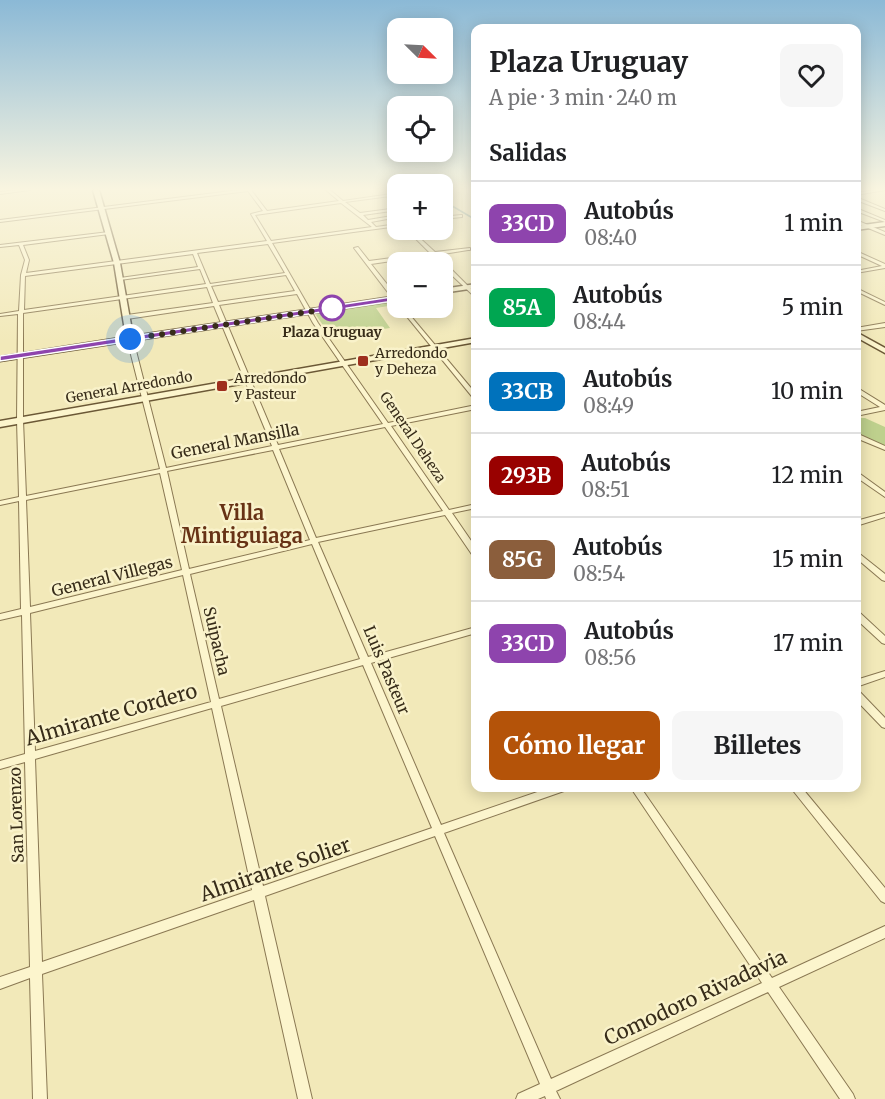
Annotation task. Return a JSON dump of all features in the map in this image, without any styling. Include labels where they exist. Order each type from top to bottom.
[{"type":"street","points":[[0,246],[48,241]]},
{"type":"street","name":"Suipacha","points":[[111,241],[124,297],[130,339],[163,469],[261,892],[306,1099]]},
{"type":"street","points":[[23,275],[281,241]]},
{"type":"street","points":[[420,241],[431,252]]},
{"type":"street","name":"General Deheza","points":[[269,243],[344,363],[471,547]]},
{"type":"street","name":"San Lorenzo","points":[[21,245],[27,260],[23,275],[21,312],[20,420],[40,1099]]},
{"type":"street","points":[[356,248],[387,289]]},
{"type":"street","points":[[447,252],[468,249]]},
{"type":"street","name":"Luis Pasteur","points":[[195,253],[314,541],[440,831],[550,1093]]},
{"type":"street","points":[[861,254],[885,266]]},
{"type":"street","points":[[367,263],[387,260]]},
{"type":"street","points":[[861,271],[885,266]]},
{"type":"street","points":[[120,279],[200,268]]},
{"type":"street","points":[[0,315],[287,274]]},
{"type":"street","points":[[453,274],[471,292]]},
{"type":"street","points":[[453,290],[471,287]]},
{"type":"street","points":[[127,317],[298,292]]},
{"type":"street","points":[[861,292],[885,304]]},
{"type":"street","points":[[0,359],[387,301]]},
{"type":"street","points":[[410,318],[471,392]]},
{"type":"street","points":[[861,331],[885,325]]},
{"type":"street","points":[[861,335],[885,351]]},
{"type":"street","name":"General Arredondo","points":[[0,424],[471,341]]},
{"type":"street","points":[[861,392],[885,408]]},
{"type":"street","name":"General Mansilla","points":[[0,503],[471,408]]},
{"type":"street","points":[[861,413],[885,408]]},
{"type":"street","points":[[861,437],[885,447]]},
{"type":"street","points":[[861,477],[885,495]]},
{"type":"street","name":"General Villegas","points":[[0,617],[314,541],[471,507]]},
{"type":"street","points":[[861,522],[885,515]]},
{"type":"street","points":[[861,557],[885,578]]},
{"type":"street","points":[[861,619],[885,641]]},
{"type":"street","name":"Almirante Cordero","points":[[0,765],[471,631]]},
{"type":"street","points":[[861,682],[885,674]]},
{"type":"street","points":[[861,699],[885,724]]},
{"type":"street","name":"Almirante Solier","points":[[0,983],[549,792]]},
{"type":"street","points":[[639,792],[848,1099]]},
{"type":"street","points":[[799,792],[885,897]]},
{"type":"street","name":"Comodoro Rivadavia","points":[[523,1099],[550,1093],[770,984],[885,932]]},
{"type":"green space","points":[[387,301],[387,306],[376,308],[390,328],[331,337],[316,315],[318,312]]},
{"type":"green space","points":[[861,418],[885,427],[885,446],[861,435]]},
{"type":"bus line","name":"33CD","points":[[0,359],[387,300]]},
{"type":"place","name":"Plaza Uruguay","points":[[332,308]]},
{"type":"place","name":"Arredondo y Deheza","points":[[363,361]]},
{"type":"place","name":"Arredondo y Pasteur","points":[[222,386]]},
{"type":"district","name":"Villa Mintiguiaga","points":[[242,524]]},
{"type":"route","points":[[130,339],[334,308],[332,308]]}]
